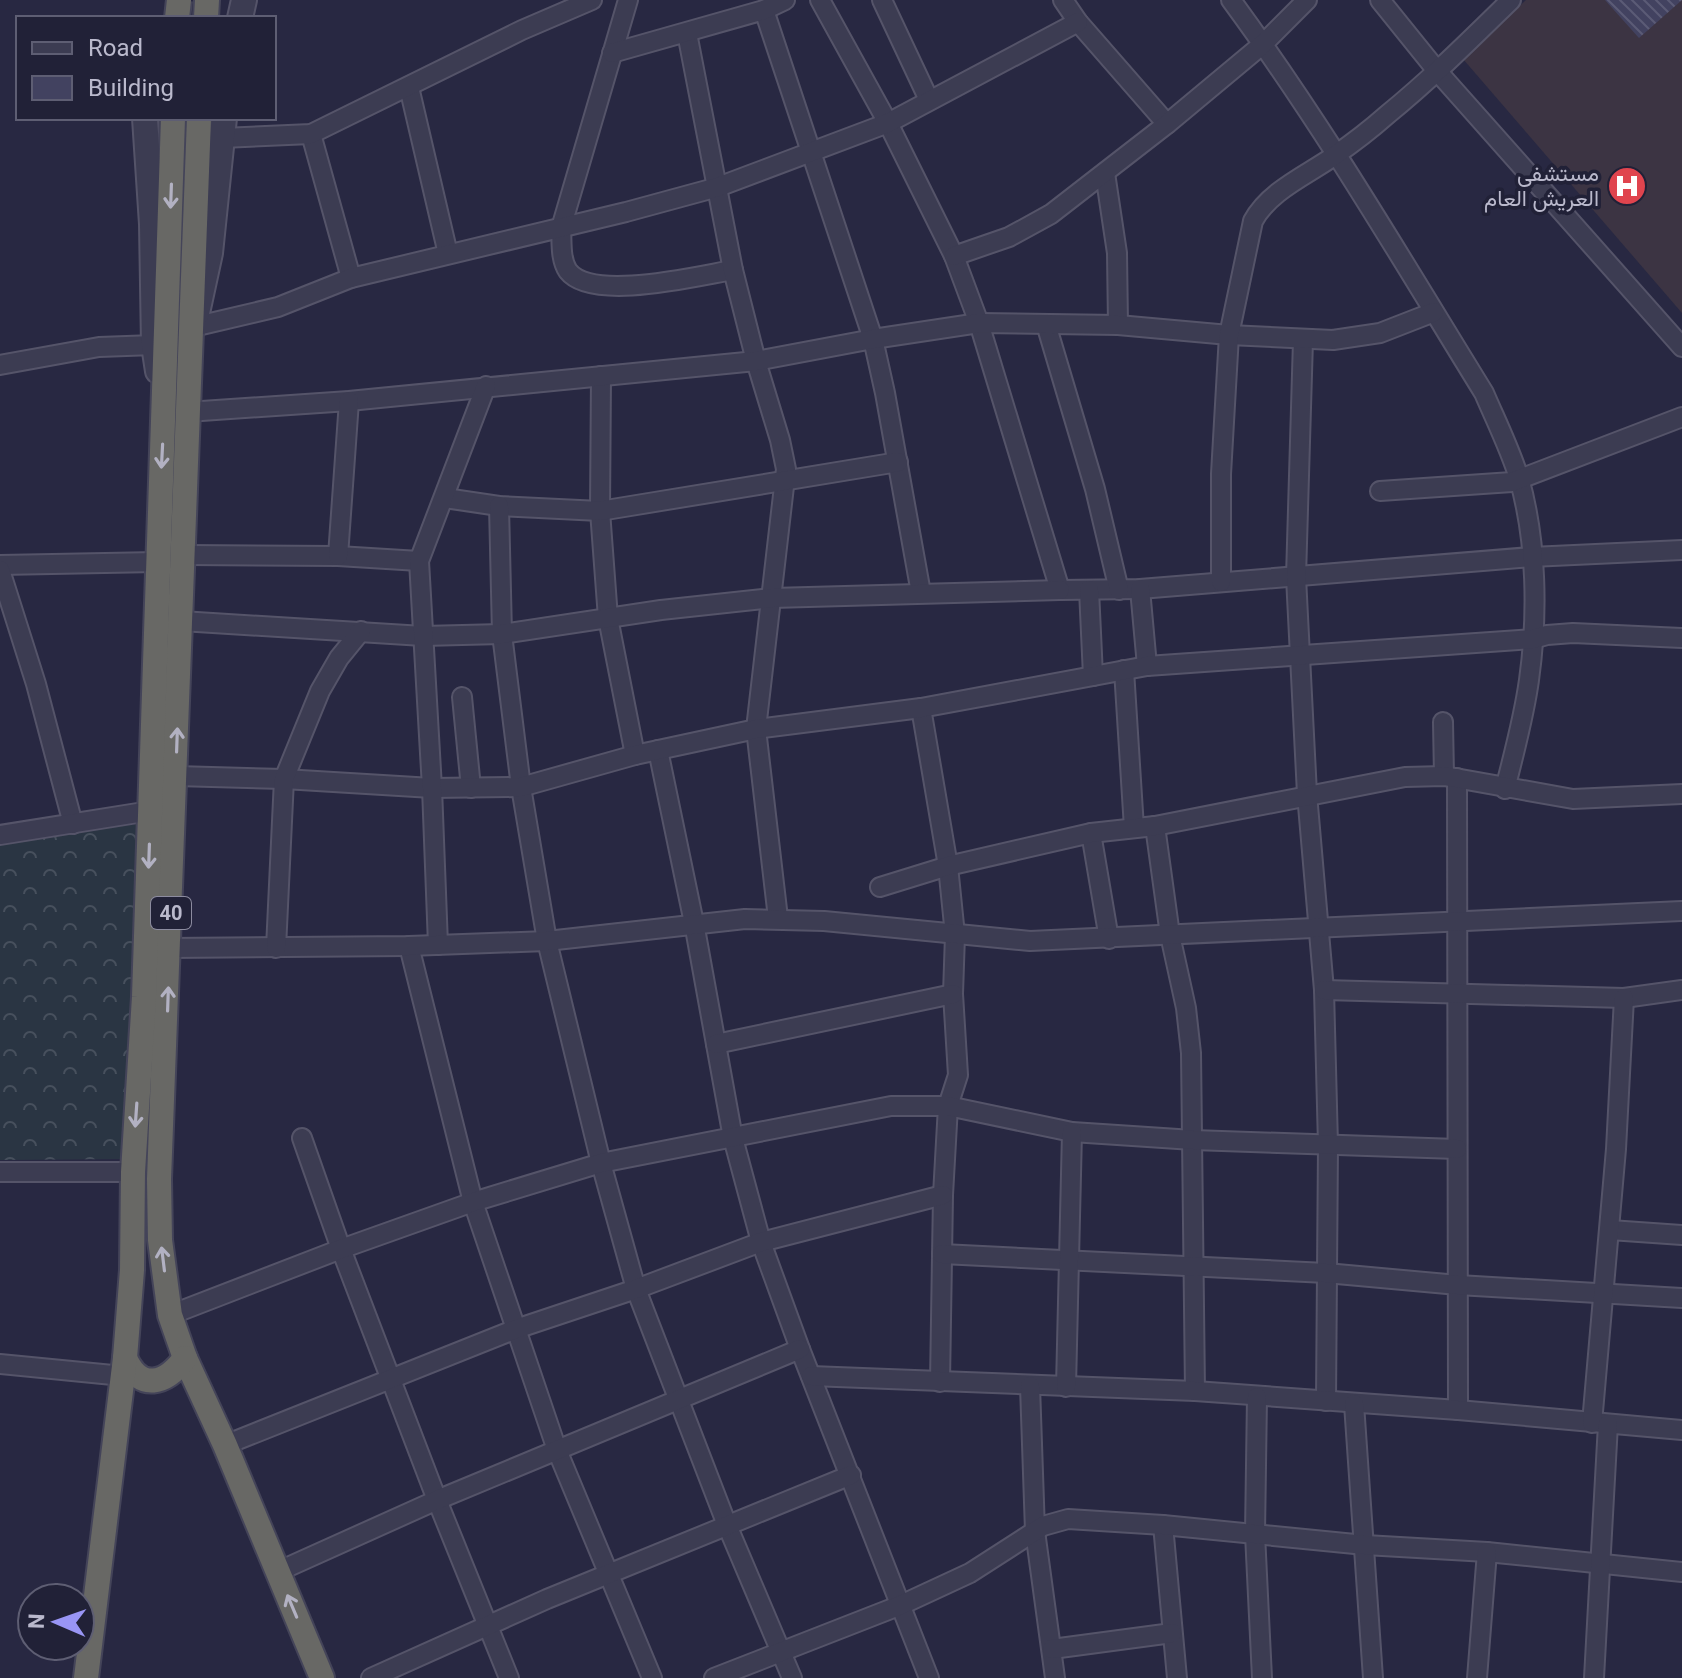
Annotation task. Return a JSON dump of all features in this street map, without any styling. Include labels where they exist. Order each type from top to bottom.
[{"type":"highway","name":"40","points":[[173,120],[176,410],[185,555],[159,1179],[160,1240],[170,1315],[185,1358],[225,1445],[322,1678]]},
{"type":"highway","name":"40","points":[[86,1678],[124,1367],[132,1270],[133,1172],[144,997],[157,562],[176,410],[193,327],[199,120]]},
{"type":"highway","points":[[124,1367],[141,1380],[156,1380],[175,1371],[185,1358]]},
{"type":"street","points":[[166,16],[180,0]]},
{"type":"street","points":[[592,0],[522,30],[311,134],[223,128],[210,253],[193,327],[278,307],[351,278],[718,187],[810,155],[888,123],[1078,22]]},
{"type":"street","points":[[628,0],[561,228],[562,254],[569,271],[583,282],[595,286],[622,287],[733,270]]},
{"type":"street","points":[[612,53],[764,10],[785,0]]},
{"type":"street","points":[[820,0],[888,123],[954,256],[979,323],[1060,590]]},
{"type":"street","points":[[882,0],[929,100]]},
{"type":"street","points":[[1063,0],[1078,22],[1167,124]]},
{"type":"street","points":[[1231,0],[1335,155],[1484,393],[1519,480],[1535,600],[1524,707],[1505,789]]},
{"type":"street","points":[[954,256],[1028,228],[1051,214],[1263,44],[1307,0]]},
{"type":"street","points":[[1380,0],[1438,72],[1682,347]]},
{"type":"street","points":[[1221,582],[1222,439],[1229,335],[1248,235],[1258,211],[1278,193],[1335,155],[1438,72],[1511,0]]},
{"type":"street","points":[[764,10],[873,339],[921,593]]},
{"type":"street","points":[[687,33],[733,270],[780,440],[785,480],[756,729],[778,918]]},
{"type":"street","points":[[409,87],[448,254]]},
{"type":"street","points":[[145,120],[152,224],[154,345],[176,410],[349,401],[756,361],[979,323],[1118,325],[1303,340],[1362,337],[1401,326],[1434,312]]},
{"type":"street","points":[[311,134],[351,278]]},
{"type":"street","points":[[1105,173],[1117,253],[1118,325]]},
{"type":"street","points":[[1046,324],[1095,489],[1119,590]]},
{"type":"street","points":[[1303,340],[1296,577],[1307,794],[1324,990],[1328,1145],[1326,1401]]},
{"type":"street","points":[[0,365],[99,347],[154,345]]},
{"type":"street","points":[[601,376],[600,511],[608,618],[635,755]]},
{"type":"street","points":[[438,945],[419,561],[486,386]]},
{"type":"street","points":[[338,556],[349,401]]},
{"type":"street","points":[[1380,491],[1519,480],[1682,417]]},
{"type":"street","points":[[445,498],[499,506],[600,511],[898,462]]},
{"type":"street","points":[[499,506],[502,634],[521,787],[547,941],[601,1163],[636,1289],[727,1525],[792,1678]]},
{"type":"street","points":[[181,621],[423,636],[502,634],[772,598],[1140,589],[1531,557],[1682,550]]},
{"type":"street","points":[[185,555],[338,556],[419,561]]},
{"type":"street","points":[[73,824],[36,684],[0,567],[157,562]]},
{"type":"street","points":[[1140,589],[1147,666]]},
{"type":"street","points":[[1089,590],[1093,676]]},
{"type":"street","points":[[276,948],[284,779],[320,691],[339,658],[361,631]]},
{"type":"street","points":[[176,776],[432,788],[521,787],[635,755],[756,729],[921,708],[1147,666],[1585,633],[1682,638]]},
{"type":"street","points":[[1124,670],[1134,828]]},
{"type":"street","points":[[462,697],[471,788]]},
{"type":"street","points":[[921,708],[948,866],[955,935],[953,994],[958,1075],[948,1106],[943,1195],[940,1382]]},
{"type":"street","points":[[1443,722],[1451,777],[1459,922],[1458,1410]]},
{"type":"street","points":[[658,750],[694,923],[733,1138],[761,1242],[929,1678]]},
{"type":"street","points":[[880,887],[948,866],[1091,833],[1155,826],[1405,777],[1451,777],[1573,799],[1682,794]]},
{"type":"street","points":[[0,835],[150,811]]},
{"type":"street","points":[[1155,826],[1170,935],[1189,1026],[1195,1391]]},
{"type":"street","points":[[1091,833],[1109,939]]},
{"type":"street","points":[[169,948],[409,946],[547,941],[694,923],[778,918],[1030,941],[1682,911]]},
{"type":"street","points":[[409,946],[473,1202],[557,1450],[652,1678]]},
{"type":"street","points":[[1324,990],[1624,998],[1682,990]]},
{"type":"street","points":[[716,1044],[953,994]]},
{"type":"street","points":[[1594,1678],[1601,1562],[1600,1423],[1605,1292],[1624,998]]},
{"type":"street","points":[[170,1315],[473,1202],[601,1163],[891,1106],[948,1106],[1072,1132],[1193,1140],[1457,1149]]},
{"type":"street","points":[[1066,1387],[1072,1132]]},
{"type":"street","points":[[302,1138],[437,1500],[509,1678]]},
{"type":"street","points":[[0,1172],[133,1172]]},
{"type":"street","points":[[225,1445],[516,1329],[636,1289],[761,1242],[943,1195]]},
{"type":"street","points":[[1610,1230],[1682,1235]]},
{"type":"street","points":[[942,1254],[1069,1262],[1193,1265],[1682,1298]]},
{"type":"street","points":[[277,1572],[437,1500],[800,1349]]},
{"type":"street","points":[[0,1364],[124,1367]]},
{"type":"street","points":[[811,1376],[1195,1391],[1682,1430]]},
{"type":"street","points":[[1030,1386],[1035,1531],[1055,1678]]},
{"type":"street","points":[[1257,1397],[1255,1534],[1262,1678]]},
{"type":"street","points":[[1354,1404],[1373,1678]]},
{"type":"street","points":[[371,1678],[609,1573],[851,1475]]},
{"type":"street","points":[[714,1678],[901,1605],[970,1573],[1035,1531],[1068,1519],[1365,1545],[1487,1552],[1682,1572]]},
{"type":"street","points":[[1163,1525],[1177,1678]]},
{"type":"street","points":[[1477,1678],[1487,1552]]},
{"type":"street","points":[[1052,1649],[1172,1633]]},
{"type":"shaded area","name":"مستشفي العريش العام","points":[[1526,0],[1682,0],[1682,313],[1463,59]]},
{"type":"green space","points":[[136,824],[126,1159],[0,1160],[0,844]]},
{"type":"building","points":[[1605,0],[1682,0],[1639,38]]},
{"type":"place","name":"مستشفي العريش العام","points":[[1627,186]]}]
